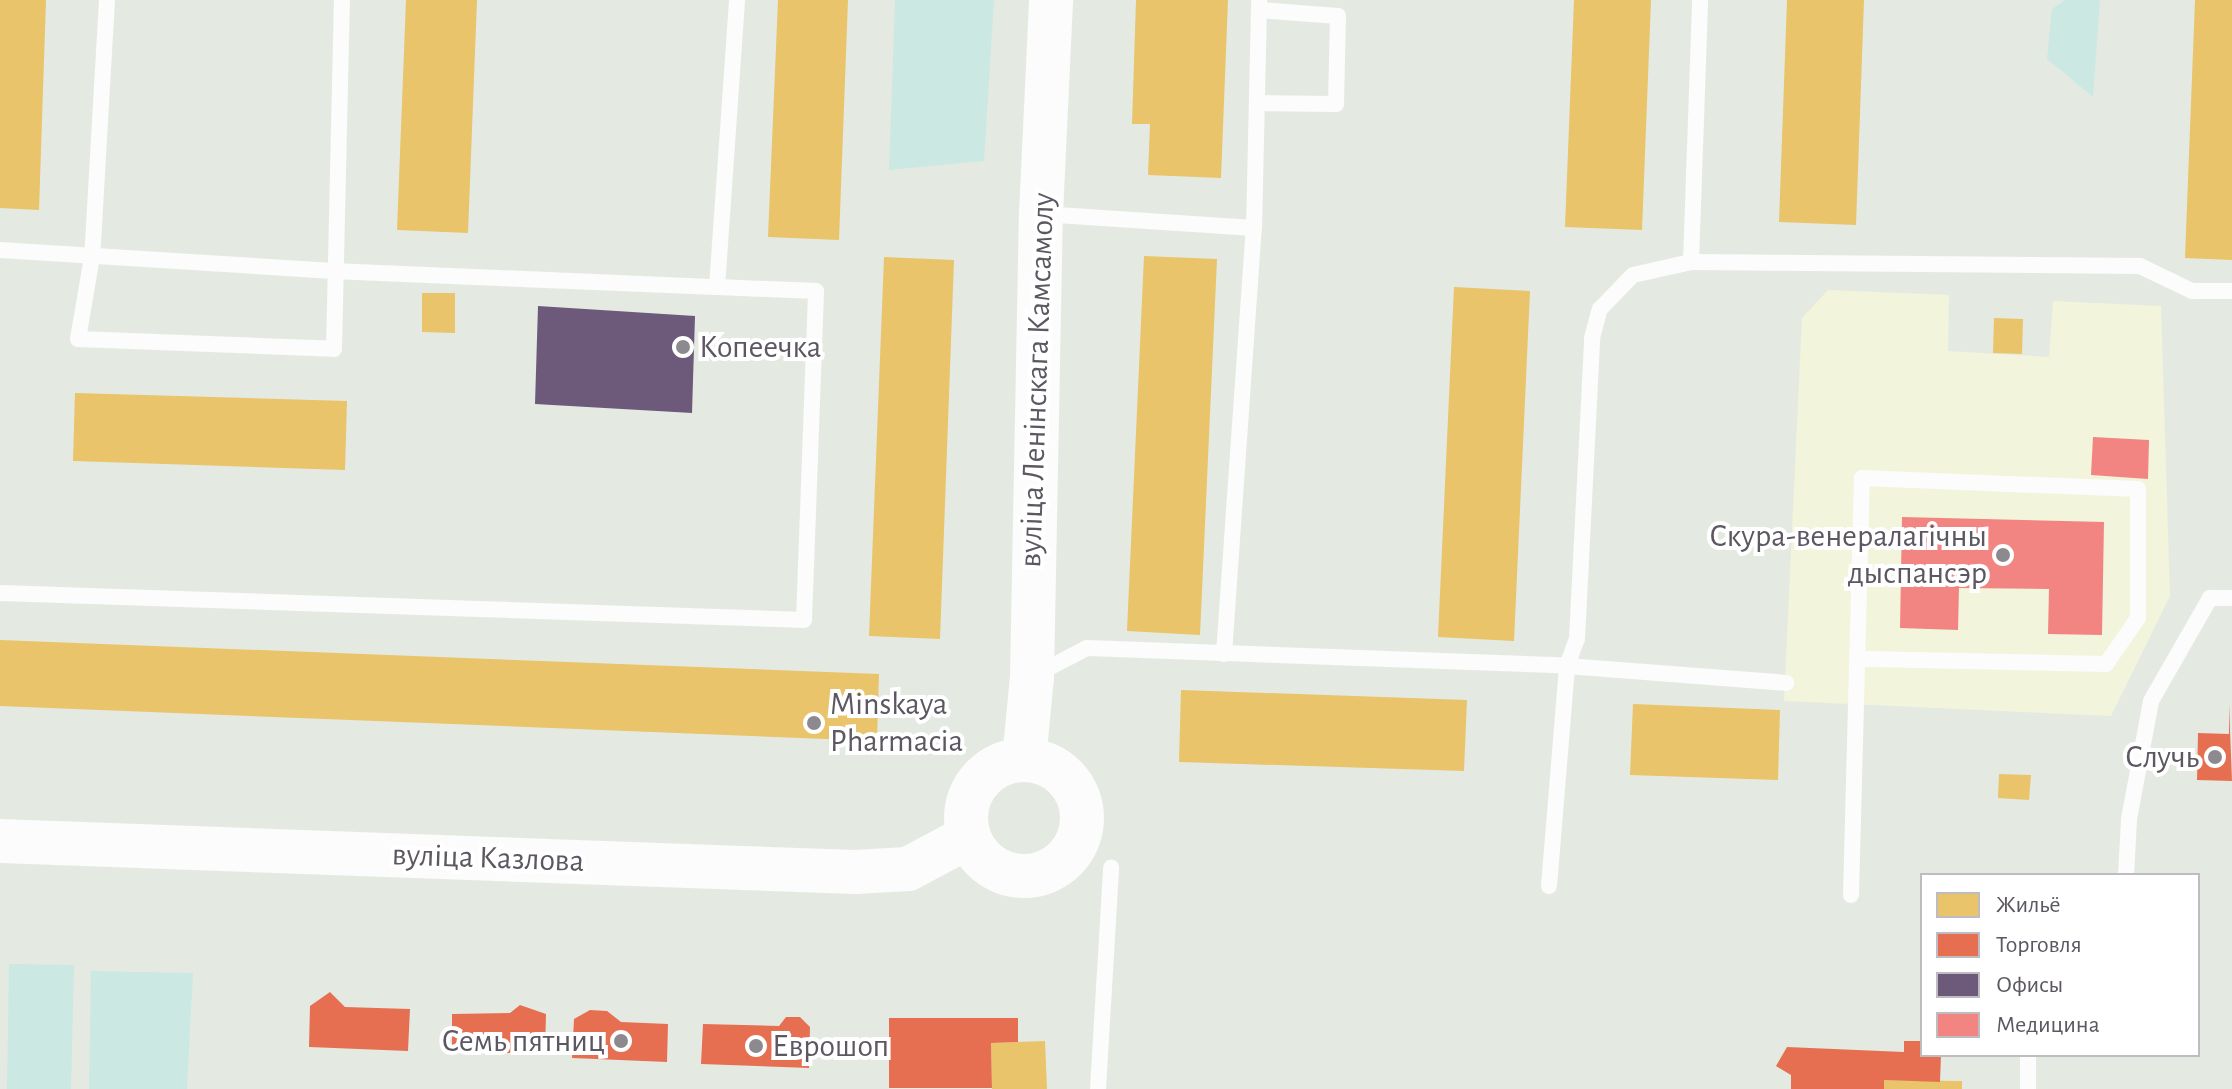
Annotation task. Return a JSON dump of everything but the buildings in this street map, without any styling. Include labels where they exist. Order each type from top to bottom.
[{"type":"main road","name":"вуліца Ленінскага Камсамолу","points":[[1024,760],[1032,677],[1041,214],[1051,0]]},
{"type":"main road","points":[[1024,760],[1052,768],[1074,788],[1082,807],[1079,847],[1064,863],[1022,876],[982,859],[968,837],[967,801],[976,785],[997,767],[1024,760]]},
{"type":"main road","name":"вуліца Казлова","points":[[0,841],[855,872],[908,869],[968,837]]},
{"type":"lane","points":[[107,0],[92,257],[78,339],[334,349],[332,271],[342,0]]},
{"type":"lane","points":[[717,287],[737,0]]},
{"type":"lane","points":[[1691,262],[1700,0]]},
{"type":"lane","points":[[1224,654],[1254,228],[1259,5],[1338,16],[1336,104],[1257,103]]},
{"type":"lane","points":[[1041,214],[1254,228]]},
{"type":"lane","points":[[0,250],[332,271],[816,291],[804,620],[0,593]]},
{"type":"lane","points":[[1549,886],[1567,666],[1577,639],[1592,338],[1600,309],[1633,275],[1691,262],[2140,266],[2192,291],[2232,291]]},
{"type":"lane","points":[[1851,895],[1857,659],[1862,478],[2138,489],[2138,618],[2106,664],[1857,659]]},
{"type":"lane","points":[[2126,873],[2129,819],[2151,701],[2210,598],[2232,598]]},
{"type":"lane","points":[[1032,677],[1087,648],[1567,666],[1786,683]]},
{"type":"lane","points":[[1098,1089],[1111,867]]},
{"type":"lane","points":[[2028,1057],[2028,1089]]},
{"type":"shaded area","points":[[895,0],[994,0],[984,161],[889,170]]},
{"type":"shaded area","points":[[2065,0],[2100,0],[2093,97],[2047,59],[2052,9]]},
{"type":"shaded area","points":[[1828,290],[1949,295],[1948,351],[2049,357],[2053,301],[2161,306],[2170,596],[2111,716],[1784,701],[1802,318]]},
{"type":"shaded area","points":[[9,964],[74,965],[71,1089],[7,1089]]},
{"type":"shaded area","points":[[91,971],[193,973],[187,1089],[89,1089]]},
{"type":"place","name":"Копеечка","points":[[683,347]]},
{"type":"place","name":"Скура-венералагічны дыспансэр","points":[[2003,555]]},
{"type":"place","name":"Minskaya Pharmacia","points":[[814,723]]},
{"type":"place","name":"Случь","points":[[2215,757]]},
{"type":"place","name":"Семь пятниц","points":[[621,1041]]},
{"type":"place","name":"Еврошоп","points":[[756,1046]]}]
